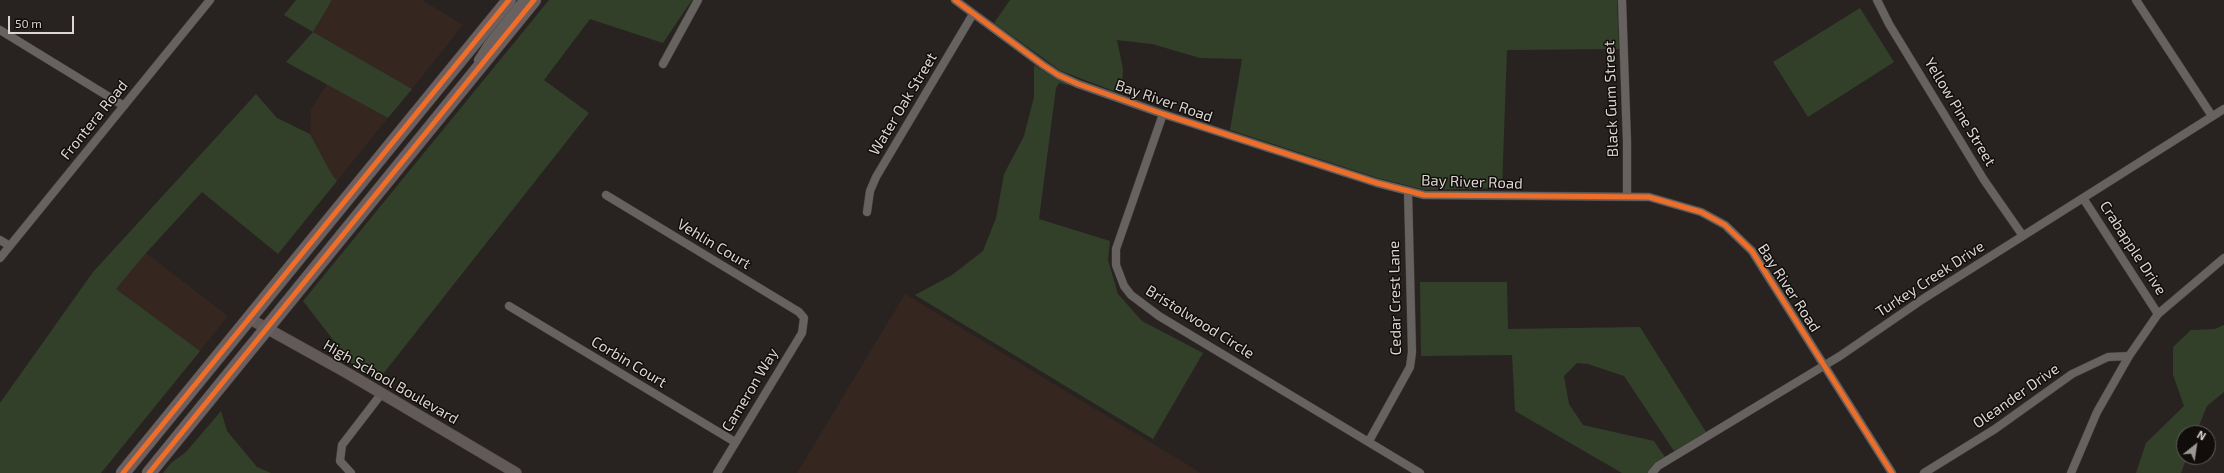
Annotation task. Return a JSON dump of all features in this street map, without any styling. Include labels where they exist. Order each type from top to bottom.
[{"type":"highway","points":[[123,473],[509,0]]},
{"type":"highway","points":[[149,473],[534,0]]},
{"type":"street","name":"Frontera Road","points":[[0,258],[210,0]]},
{"type":"street","points":[[460,90],[488,44],[523,0]]},
{"type":"street","points":[[663,64],[698,0]]},
{"type":"street","name":"Bay River Road","points":[[956,0],[973,14],[1058,75],[1163,114],[1376,183],[1424,195],[1649,197],[1672,202],[1701,212],[1725,225],[1752,251],[1892,473]]},
{"type":"street","name":"Black Gum Street","points":[[1622,0],[1628,142],[1627,197]]},
{"type":"street","name":"Yellow Pine Street","points":[[1877,0],[1889,24],[1984,180],[2023,236]]},
{"type":"street","points":[[2136,0],[2212,116]]},
{"type":"street","name":"Water Oak Street","points":[[867,212],[870,190],[876,177],[973,14]]},
{"type":"street","points":[[0,30],[124,106]]},
{"type":"street","name":"Turkey Creek Drive","points":[[1652,473],[1658,466],[1825,365],[1923,299],[2224,109]]},
{"type":"street","name":"Bristolwood Circle","points":[[1163,114],[1116,249],[1116,265],[1124,286],[1131,295],[1159,316],[1420,473]]},
{"type":"street","name":"Cedar Crest Lane","points":[[1369,441],[1405,378],[1411,360],[1408,191]]},
{"type":"street","name":"Vehlin Court","points":[[606,195],[799,312],[804,321]]},
{"type":"street","name":"Crabapple Drive","points":[[2083,198],[2158,314]]},
{"type":"street","points":[[0,240],[10,246]]},
{"type":"street","points":[[2071,473],[2097,412],[2129,356],[2158,314],[2224,258]]},
{"type":"street","name":"Corbin Court","points":[[509,306],[735,442]]},
{"type":"street","name":"High School Boulevard","points":[[250,319],[382,393],[516,473]]},
{"type":"street","name":"Cameron Way","points":[[717,473],[802,333],[804,321]]},
{"type":"street","name":"Oleander Drive","points":[[1924,473],[1995,429],[2072,374],[2108,356],[2129,356]]},
{"type":"street","points":[[351,473],[340,461],[342,445],[382,393]]},
{"type":"shaded area","points":[[332,0],[422,0],[463,25],[412,89],[313,32]]},
{"type":"shaded area","points":[[327,84],[388,118],[337,181],[331,173],[310,134],[311,109]]},
{"type":"shaded area","points":[[146,253],[228,316],[200,351],[116,289]]},
{"type":"shaded area","points":[[905,294],[1201,473],[797,473]]},
{"type":"green space","points":[[296,0],[332,0],[313,32],[284,15]]},
{"type":"green space","points":[[549,0],[692,0],[663,43],[590,19],[544,80],[589,113],[379,379],[351,363],[303,301]]},
{"type":"green space","points":[[1010,0],[1617,0],[1619,49],[1507,50],[1502,188],[1425,190],[1378,178],[1230,130],[1242,59],[1200,58],[1152,44],[1117,40],[1123,69],[1122,86],[1119,93],[1061,71],[994,23]]},
{"type":"green space","points":[[1860,8],[1894,62],[1808,117],[1773,62]]},
{"type":"green space","points":[[313,32],[412,89],[388,118],[286,62]]},
{"type":"green space","points":[[1034,65],[1056,79],[1071,86],[1059,83],[1056,88],[1039,219],[1110,241],[1108,260],[1118,294],[1142,321],[1203,353],[1153,439],[915,295],[952,275],[983,251],[996,218],[1004,174],[1024,136],[1034,97]]},
{"type":"green space","points":[[256,94],[277,118],[310,134],[331,173],[337,181],[278,254],[202,192],[146,253],[116,289],[200,351],[101,473],[0,473],[0,403],[93,272]]},
{"type":"green space","points":[[1420,282],[1507,282],[1508,329],[1640,327],[1706,432],[1674,451],[1624,376],[1588,364],[1577,363],[1564,376],[1569,404],[1583,425],[1654,441],[1665,457],[1656,462],[1647,473],[1622,473],[1515,411],[1512,355],[1421,356]]},
{"type":"green space","points":[[2224,325],[2224,392],[2207,406],[2199,425],[2176,425],[2176,465],[2184,465],[2181,473],[2136,473],[2146,443],[2184,406],[2173,375],[2173,347],[2191,330],[2215,329]]},
{"type":"green space","points":[[221,411],[227,431],[257,467],[271,473],[163,473],[171,463],[186,452]]},
{"type":"cycle path","points":[[123,473],[509,0]]},
{"type":"cycle path","points":[[149,473],[534,0]]},
{"type":"cycle path","points":[[955,0],[1043,65],[1058,75],[1078,84],[1163,114],[1377,183],[1424,195],[1649,197],[1701,212],[1725,225],[1752,251],[1892,473]]}]
